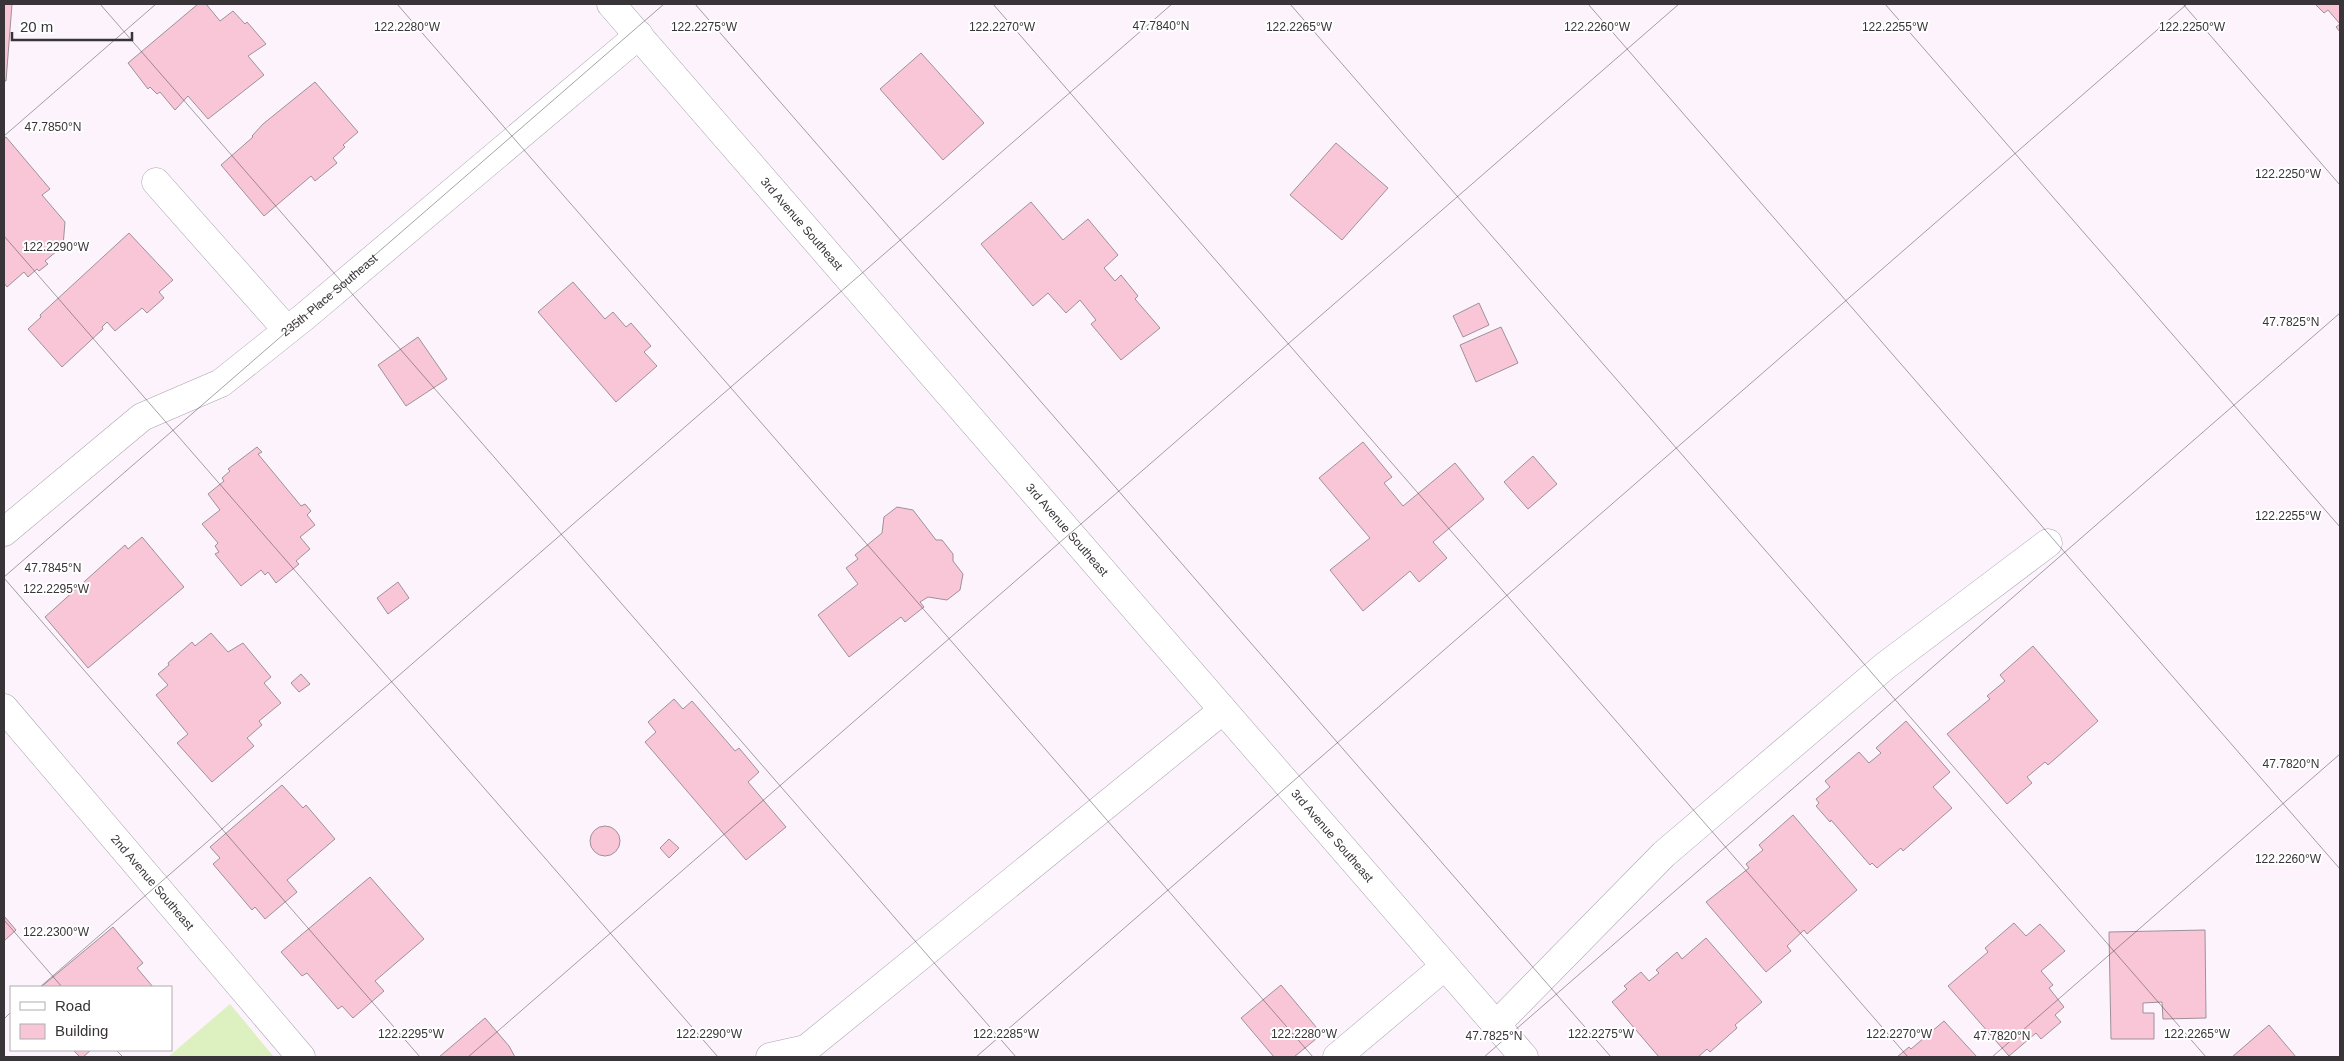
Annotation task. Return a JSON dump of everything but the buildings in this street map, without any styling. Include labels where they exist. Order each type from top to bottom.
[{"type":"street","name":"3rd Avenue Southeast","points":[[611,4],[1524,1057]]},
{"type":"street","name":"235th Place Southeast","points":[[4,532],[142,416],[221,382],[287,330],[639,36]]},
{"type":"street","points":[[156,182],[287,330]]},
{"type":"street","points":[[1496,1025],[1664,854],[1885,666],[2048,543]]},
{"type":"street","name":"2nd Avenue Southeast","points":[[4,708],[301,1057]]},
{"type":"street","points":[[770,1057],[806,1049],[1223,710]]},
{"type":"street","points":[[1337,1057],[1445,966]]},
{"type":"green space","points":[[230,1004],[274,1057],[168,1057]]}]
